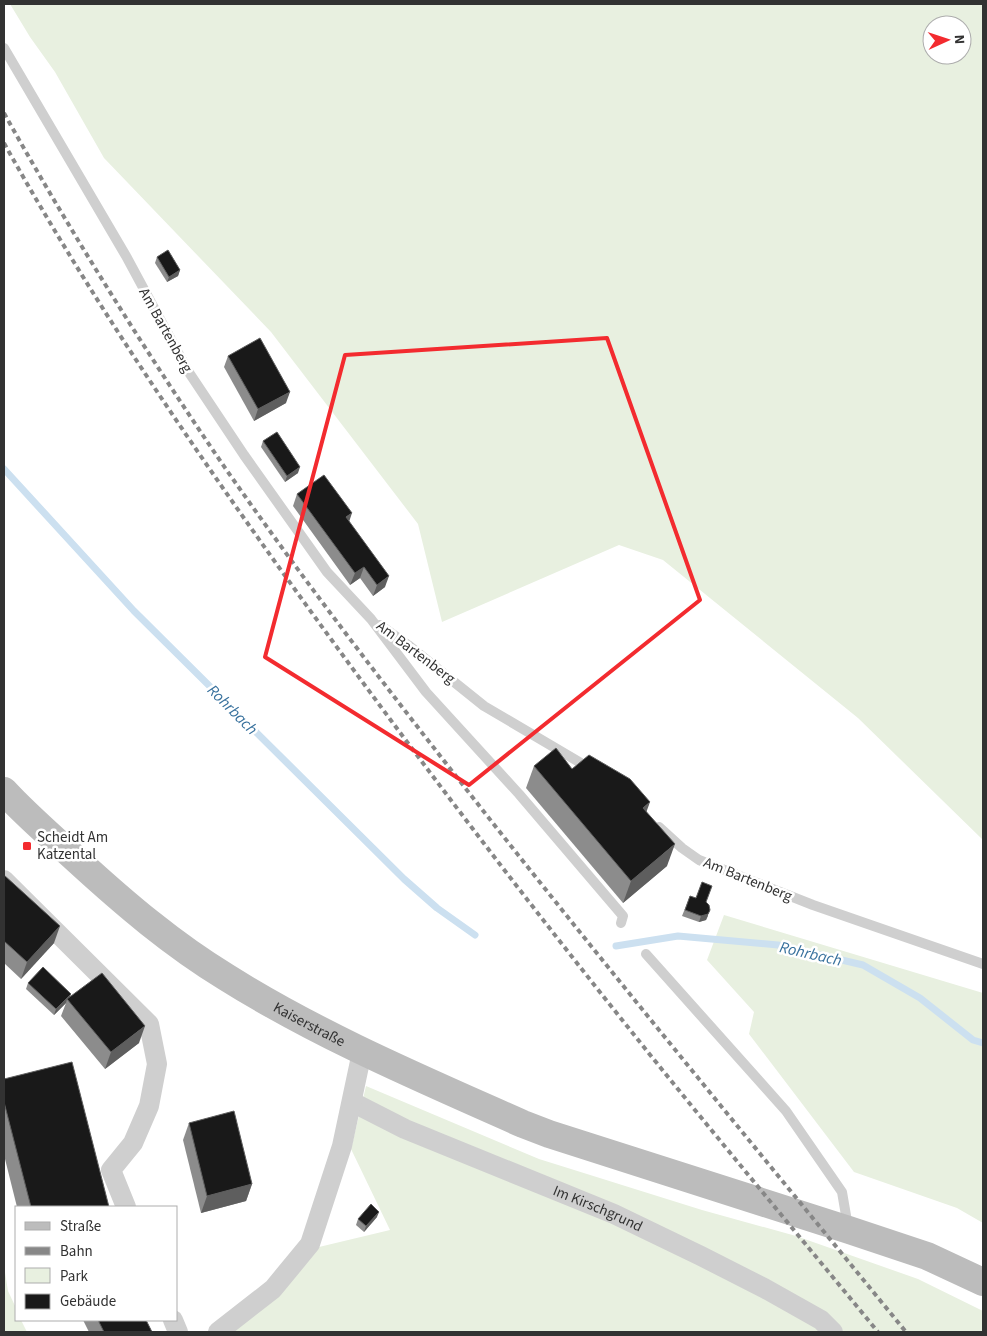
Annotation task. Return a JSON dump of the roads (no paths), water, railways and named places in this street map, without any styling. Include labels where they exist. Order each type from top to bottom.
[{"type":"main road","name":"Kaiserstraße","points":[[4,792],[25,814],[158,931],[226,977],[298,1019],[362,1052]]},
{"type":"main road","points":[[362,1052],[549,1134],[927,1256],[983,1282]]},
{"type":"street","points":[[4,880],[149,1024],[157,1064],[149,1106],[132,1143],[111,1170],[126,1206]]},
{"type":"street","name":"Kaiserstraße","points":[[218,1332],[273,1289],[310,1244],[342,1146],[362,1052]]},
{"type":"street","name":"Im Kirschgrund","points":[[352,1102],[405,1129],[614,1214],[764,1288],[821,1320],[833,1332]]},
{"type":"lane","name":"Am Bartenberg","points":[[4,48],[126,256],[188,372],[244,455],[327,572],[371,619],[426,692],[520,794],[623,916],[621,923]]},
{"type":"lane","name":"Am Bartenberg","points":[[371,619],[408,645],[484,706],[598,775]]},
{"type":"lane","name":"Am Bartenberg","points":[[652,819],[676,843],[699,860],[830,911],[983,964]]},
{"type":"lane","points":[[646,954],[786,1111],[842,1192],[849,1230]]},
{"type":"waterway","name":"Rohrbach","points":[[4,469],[134,611],[404,879],[437,908],[475,935]]},
{"type":"waterway","name":"Rohrbach","points":[[616,946],[678,936],[778,945],[863,965],[920,998],[973,1040],[983,1043]]},
{"type":"railway","points":[[4,113],[82,246],[164,377],[221,462],[320,600],[543,886],[906,1332]]},
{"type":"railway","points":[[4,143],[35,198],[135,358],[241,515],[332,640],[554,934],[669,1078],[878,1332]]},
{"type":"place","name":"Scheidt Am Katzental","points":[[27,846]]}]
